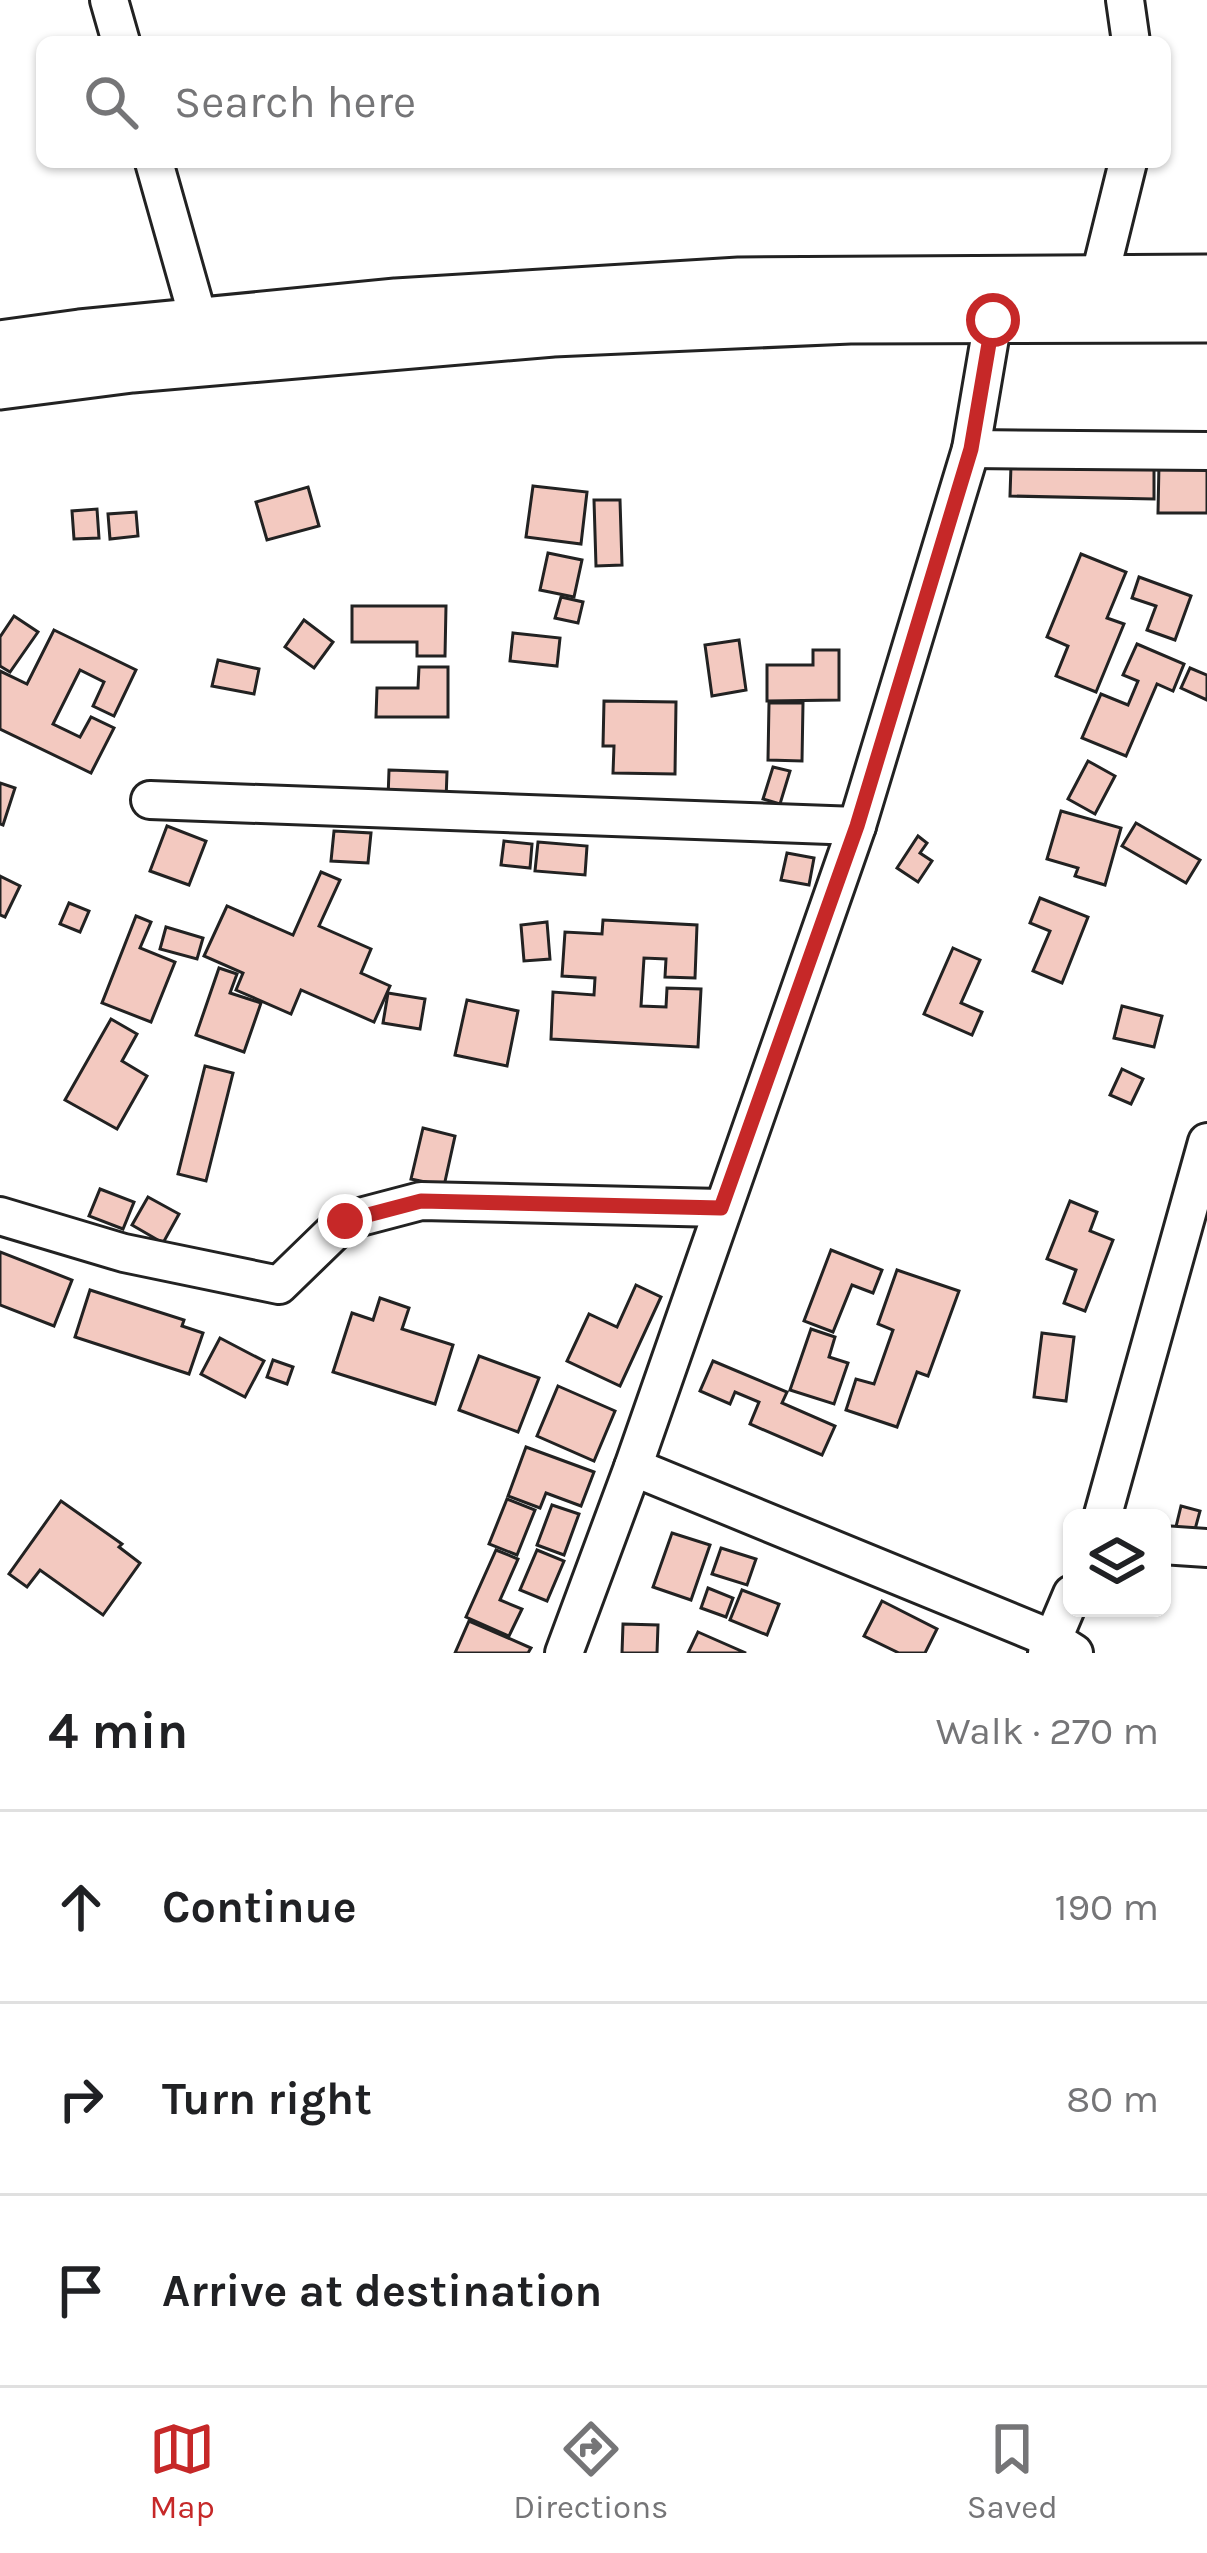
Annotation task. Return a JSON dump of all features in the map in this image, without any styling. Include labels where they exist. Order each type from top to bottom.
[{"type":"main road","points":[[0,344],[396,302],[739,280],[1207,278]]},
{"type":"main road","points":[[0,386],[131,369],[553,333],[850,320],[1207,320]]},
{"type":"street","points":[[109,0],[119,36]]},
{"type":"street","points":[[1125,0],[1130,36]]},
{"type":"street","points":[[156,168],[199,321]]},
{"type":"street","points":[[1099,279],[1127,168]]},
{"type":"street","points":[[564,1653],[857,826],[971,449],[993,320]]},
{"type":"street","points":[[971,449],[1207,451]]},
{"type":"street","points":[[149,800],[857,826]]},
{"type":"street","points":[[1105,1509],[1207,1142]]},
{"type":"street","points":[[0,1216],[124,1253],[279,1285],[345,1221],[421,1201],[721,1208]]},
{"type":"street","points":[[633,1467],[1058,1648],[1066,1617]]},
{"type":"street","points":[[1171,1546],[1207,1548]]},
{"type":"building","points":[[1159,464],[1207,465],[1207,513],[1158,513]]},
{"type":"building","points":[[1011,465],[1154,468],[1154,499],[1010,496]]},
{"type":"building","points":[[533,486],[587,492],[581,544],[526,537]]},
{"type":"building","points":[[308,487],[319,526],[267,540],[256,502]]},
{"type":"building","points":[[594,500],[620,500],[622,565],[596,566]]},
{"type":"building","points":[[97,509],[99,538],[74,539],[72,511]]},
{"type":"building","points":[[136,512],[138,536],[110,539],[108,514]]},
{"type":"building","points":[[548,553],[582,560],[574,597],[540,590]]},
{"type":"building","points":[[1081,554],[1126,572],[1107,618],[1124,624],[1096,692],[1056,676],[1068,646],[1047,637]]},
{"type":"building","points":[[1139,577],[1191,596],[1175,640],[1147,630],[1156,606],[1132,598]]},
{"type":"building","points":[[561,597],[583,602],[578,623],[555,618]]},
{"type":"building","points":[[352,606],[446,606],[445,656],[417,656],[417,642],[352,642]]},
{"type":"building","points":[[14,616],[38,632],[10,672],[0,666],[0,637]]},
{"type":"building","points":[[304,620],[333,642],[314,668],[285,647]]},
{"type":"building","points":[[54,630],[136,670],[114,716],[93,706],[104,682],[80,670],[53,724],[80,737],[91,717],[114,728],[91,773],[0,729],[0,671],[27,684]]},
{"type":"building","points":[[513,633],[560,638],[557,666],[510,661]]},
{"type":"building","points":[[739,640],[746,690],[712,696],[705,645]]},
{"type":"building","points":[[1137,644],[1184,664],[1173,691],[1157,684],[1126,756],[1082,738],[1101,694],[1128,705],[1138,681],[1123,675]]},
{"type":"building","points":[[813,650],[839,650],[839,700],[767,701],[767,665],[813,665]]},
{"type":"building","points":[[218,660],[259,669],[254,694],[212,686]]},
{"type":"building","points":[[419,667],[448,667],[448,717],[376,717],[377,688],[418,688]]},
{"type":"building","points":[[1190,668],[1207,675],[1207,700],[1181,688]]},
{"type":"building","points":[[604,701],[676,702],[675,774],[613,773],[614,746],[603,746]]},
{"type":"building","points":[[769,703],[803,703],[802,761],[768,760]]},
{"type":"building","points":[[1088,761],[1115,776],[1095,814],[1068,799]]},
{"type":"building","points":[[773,767],[790,771],[780,804],[763,799]]},
{"type":"building","points":[[389,770],[447,772],[446,801],[388,799]]},
{"type":"building","points":[[0,783],[15,788],[3,825],[0,824]]},
{"type":"building","points":[[1061,811],[1121,828],[1105,885],[1075,876],[1078,868],[1047,859]]},
{"type":"building","points":[[1136,823],[1200,860],[1186,883],[1122,846]]},
{"type":"building","points":[[167,826],[206,841],[189,885],[150,871]]},
{"type":"building","points":[[334,831],[371,833],[368,863],[331,861]]},
{"type":"building","points":[[918,836],[927,843],[920,853],[932,861],[918,882],[897,868]]},
{"type":"building","points":[[504,841],[532,844],[530,868],[501,865]]},
{"type":"building","points":[[538,842],[587,846],[585,875],[535,871]]},
{"type":"building","points":[[787,853],[814,858],[809,885],[781,880]]},
{"type":"building","points":[[321,872],[340,880],[319,926],[371,949],[361,973],[390,986],[374,1022],[301,990],[291,1014],[236,990],[243,973],[204,956],[227,906],[293,935]]},
{"type":"building","points":[[0,876],[20,886],[5,917],[0,915]]},
{"type":"building","points":[[1040,898],[1088,917],[1062,983],[1033,971],[1050,931],[1030,923]]},
{"type":"building","points":[[69,903],[89,911],[80,932],[60,924]]},
{"type":"building","points":[[136,916],[151,922],[140,948],[175,962],[151,1022],[102,1003]]},
{"type":"building","points":[[603,920],[697,925],[695,978],[665,977],[666,959],[644,958],[641,1006],[666,1007],[667,988],[701,989],[698,1047],[551,1039],[553,992],[594,995],[595,978],[562,976],[565,932],[602,934]]},
{"type":"building","points":[[547,922],[550,959],[524,961],[521,925]]},
{"type":"building","points":[[166,927],[203,938],[197,959],[160,949]]},
{"type":"building","points":[[953,948],[980,960],[961,1003],[982,1012],[972,1035],[924,1014]]},
{"type":"building","points":[[219,968],[237,974],[230,993],[261,1003],[244,1052],[196,1035]]},
{"type":"building","points":[[388,993],[425,999],[420,1029],[383,1023]]},
{"type":"building","points":[[467,1000],[518,1011],[507,1066],[455,1055]]},
{"type":"building","points":[[1122,1006],[1162,1016],[1154,1047],[1114,1038]]},
{"type":"building","points":[[111,1019],[137,1034],[122,1061],[147,1076],[117,1129],[65,1100]]},
{"type":"building","points":[[205,1066],[233,1073],[206,1181],[178,1174]]},
{"type":"building","points":[[1122,1069],[1143,1079],[1131,1104],[1110,1095]]},
{"type":"building","points":[[423,1128],[455,1136],[444,1186],[411,1179]]},
{"type":"building","points":[[100,1189],[134,1202],[123,1229],[89,1216]]},
{"type":"building","points":[[148,1197],[179,1214],[163,1243],[132,1225]]},
{"type":"building","points":[[1070,1201],[1097,1212],[1090,1231],[1113,1240],[1085,1311],[1064,1303],[1076,1270],[1047,1259]]},
{"type":"building","points":[[831,1250],[882,1270],[873,1293],[852,1285],[833,1332],[804,1321]]},
{"type":"building","points":[[0,1252],[72,1280],[54,1326],[0,1305]]},
{"type":"building","points":[[897,1270],[959,1291],[928,1376],[917,1372],[897,1427],[846,1410],[856,1379],[874,1384],[893,1330],[878,1324]]},
{"type":"building","points":[[636,1285],[661,1297],[620,1386],[567,1361],[589,1314],[617,1327]]},
{"type":"building","points":[[90,1290],[184,1320],[182,1326],[203,1333],[189,1374],[75,1337]]},
{"type":"building","points":[[380,1298],[409,1308],[402,1329],[453,1345],[435,1404],[333,1372],[352,1313],[373,1320]]},
{"type":"building","points":[[811,1329],[835,1337],[829,1357],[848,1363],[834,1404],[790,1390]]},
{"type":"building","points":[[1042,1333],[1074,1337],[1066,1401],[1034,1397]]},
{"type":"building","points":[[220,1338],[264,1361],[245,1397],[201,1374]]},
{"type":"building","points":[[479,1356],[539,1378],[518,1432],[459,1410]]},
{"type":"building","points":[[273,1360],[293,1367],[287,1384],[267,1377]]},
{"type":"building","points":[[713,1361],[787,1392],[782,1403],[835,1426],[822,1455],[750,1424],[759,1402],[735,1392],[730,1404],[700,1391]]},
{"type":"building","points":[[558,1386],[615,1411],[594,1461],[537,1436]]},
{"type":"building","points":[[526,1447],[594,1472],[581,1506],[546,1493],[540,1508],[508,1496]]},
{"type":"building","points":[[507,1499],[535,1510],[517,1555],[489,1544]]},
{"type":"building","points":[[61,1501],[122,1544],[119,1547],[140,1563],[103,1615],[40,1570],[27,1587],[9,1574]]},
{"type":"building","points":[[552,1505],[579,1514],[564,1555],[537,1545]]},
{"type":"building","points":[[1181,1506],[1200,1511],[1191,1544],[1173,1539]]},
{"type":"building","points":[[672,1533],[710,1545],[691,1600],[653,1587]]},
{"type":"building","points":[[721,1548],[756,1559],[747,1585],[712,1574]]},
{"type":"building","points":[[496,1550],[518,1559],[500,1600],[522,1609],[509,1636],[466,1617]]},
{"type":"building","points":[[537,1550],[564,1561],[547,1601],[520,1590]]},
{"type":"building","points":[[708,1588],[733,1598],[726,1617],[701,1608]]},
{"type":"building","points":[[742,1590],[779,1604],[767,1635],[730,1620]]},
{"type":"building","points":[[882,1601],[937,1629],[925,1653],[899,1653],[864,1636]]},
{"type":"building","points":[[469,1621],[531,1648],[528,1653],[455,1653]]},
{"type":"building","points":[[623,1624],[658,1625],[657,1653],[622,1653]]},
{"type":"building","points":[[698,1632],[746,1653],[688,1653]]},
{"type":"route","points":[[345,1221],[421,1201],[721,1208],[857,826],[971,449],[993,320]]}]
